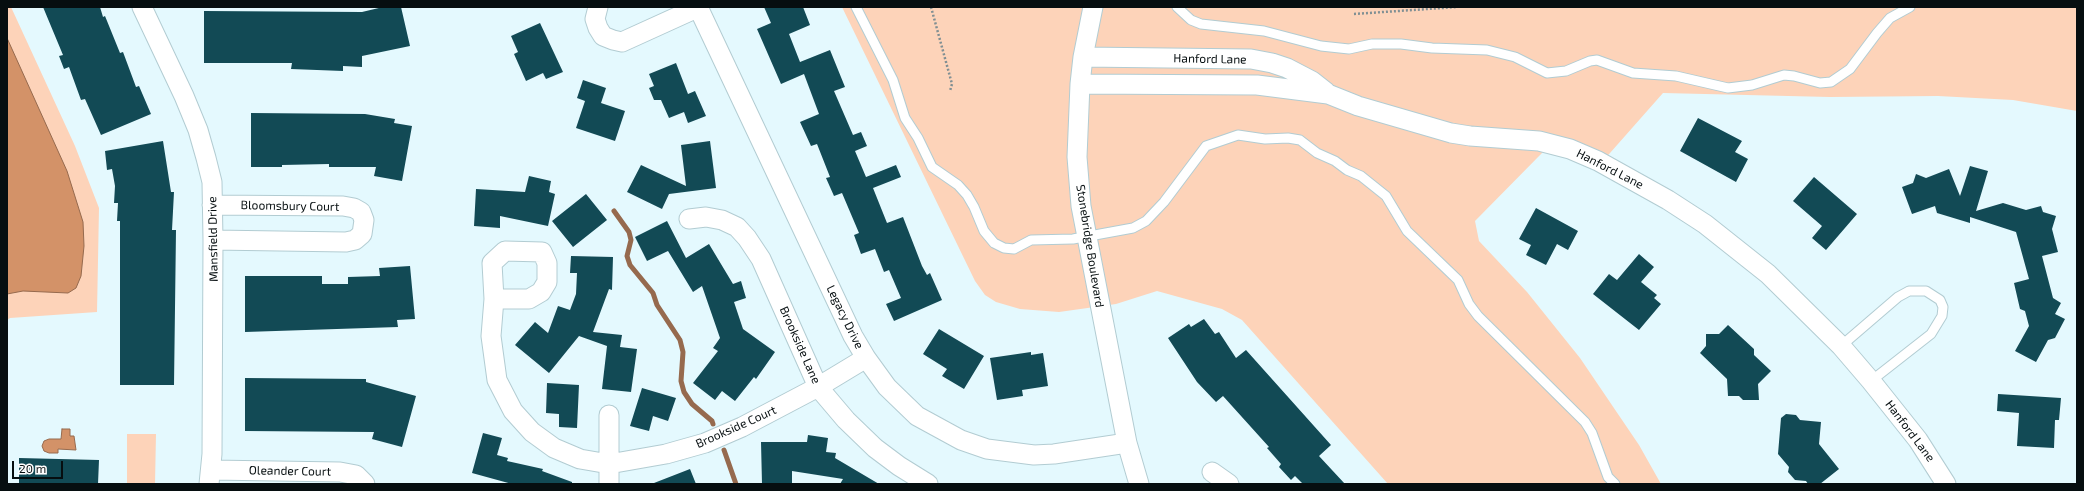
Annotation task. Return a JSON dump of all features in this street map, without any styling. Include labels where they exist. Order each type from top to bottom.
[{"type":"street","name":"Mansfield Drive","points":[[142,7],[184,96],[198,130],[212,182],[213,240],[210,477]]},
{"type":"street","name":"Legacy Drive","points":[[598,7],[595,19],[603,36],[622,42],[698,7],[853,336],[866,358],[887,387],[917,416],[948,434],[980,446],[1010,453],[1034,455],[1054,454],[1127,443]]},
{"type":"street","name":"Stonebridge Boulevard","points":[[1093,7],[1083,57],[1080,84],[1077,157],[1086,236],[1127,443],[1139,484]]},
{"type":"street","name":"Hanford Lane","points":[[1083,57],[1251,59],[1287,68],[1312,81],[1328,94]]},
{"type":"street","name":"Hanford Lane","points":[[1080,84],[1257,85],[1328,94],[1358,106],[1451,133],[1470,136],[1540,141],[1570,148],[1598,161],[1668,200],[1736,248],[1796,300],[1841,346],[1871,381],[1918,440],[1946,484]]},
{"type":"street","name":"Bloomsbury Court","points":[[212,205],[343,206],[354,208],[361,212],[364,220],[362,234],[355,240],[346,242],[213,240]]},
{"type":"street","name":"Brookside Lane","points":[[689,219],[706,217],[722,220],[737,227],[747,238],[761,259],[818,387],[846,420],[875,448],[922,483]]},
{"type":"street","name":"Brookside Court","points":[[494,299],[491,336],[497,380],[513,411],[532,432],[554,448],[580,459],[609,464],[666,454],[705,443],[742,427],[818,387],[866,358]]},
{"type":"street","points":[[609,415],[609,484]]},
{"type":"street","name":"Oleander Court","points":[[210,477],[340,472],[356,475],[365,484]]},
{"type":"street","points":[[1212,472],[1229,484]]},
{"type":"lane","points":[[856,7],[893,80],[905,118],[918,138],[932,167],[958,185],[967,195],[974,207],[984,231],[994,243],[1004,248],[1014,249],[1031,240],[1073,239],[1133,228],[1146,221],[1164,202],[1206,146],[1238,135],[1265,140],[1288,138],[1300,140],[1317,153],[1361,176],[1386,196],[1407,231],[1458,280],[1469,304],[1478,316],[1585,422],[1592,433],[1608,477],[1615,484]]},
{"type":"lane","points":[[1177,7],[1191,20],[1201,24],[1264,32],[1321,46],[1350,49],[1386,44],[1487,50],[1515,57],[1547,73],[1566,71],[1590,61],[1598,60],[1633,73],[1676,76],[1734,88],[1752,86],[1784,75],[1820,83],[1831,82],[1850,69],[1877,32],[1890,18],[1910,7]]},
{"type":"lane","points":[[1841,346],[1898,297],[1909,291],[1926,291],[1940,300],[1943,307],[1942,316],[1931,334],[1871,381]]},
{"type":"path","points":[[930,7],[952,84],[950,91]]},
{"type":"path","points":[[1354,14],[1457,7]]},
{"type":"shaded area","points":[[7,7],[11,7],[75,146],[99,208],[97,312],[10,318],[7,320]]},
{"type":"shaded area","points":[[842,7],[2077,7],[2077,111],[2013,100],[1938,96],[1830,97],[1663,93],[1595,170],[1571,159],[1543,152],[1475,221],[1479,241],[1527,292],[1580,358],[1639,445],[1661,484],[1388,484],[1242,320],[1222,309],[1157,291],[1116,304],[1059,312],[1020,309],[996,302],[985,295],[975,281]]},
{"type":"shaded area","points":[[7,38],[67,171],[83,222],[84,246],[81,276],[76,288],[68,293],[23,291],[7,294]]},
{"type":"shaded area","points":[[62,429],[70,429],[70,436],[74,436],[76,450],[58,449],[58,453],[49,453],[44,451],[42,446],[44,441],[49,439],[61,439]]},
{"type":"shaded area","points":[[127,434],[156,434],[155,484],[127,484]]},
{"type":"building","points":[[43,7],[100,7],[103,17],[105,16],[120,53],[123,52],[136,87],[139,86],[151,114],[101,135],[85,99],[81,100],[69,67],[64,69],[59,56],[63,55]]},
{"type":"building","points":[[383,7],[401,7],[410,46],[362,56],[362,67],[343,66],[343,71],[291,69],[292,63],[204,63],[204,11],[362,12]]},
{"type":"building","points":[[764,7],[803,7],[810,25],[789,34],[800,62],[830,50],[845,87],[834,91],[853,135],[861,132],[867,146],[855,151],[866,177],[896,165],[901,177],[873,188],[887,223],[903,217],[922,266],[927,275],[930,273],[942,300],[894,321],[886,304],[901,298],[889,270],[884,272],[875,249],[861,254],[854,235],[859,233],[842,193],[834,196],[826,178],[830,177],[817,144],[811,146],[800,122],[819,114],[804,74],[781,84],[757,29],[771,23]]},
{"type":"building","points":[[540,23],[563,72],[546,79],[543,73],[526,81],[514,54],[518,52],[511,36]]},
{"type":"building","points":[[676,63],[688,94],[695,91],[706,116],[688,123],[684,112],[669,118],[661,100],[654,100],[649,88],[654,86],[649,74]]},
{"type":"building","points":[[583,80],[606,88],[601,103],[625,111],[615,141],[576,128],[585,101],[577,98]]},
{"type":"building","points":[[251,113],[365,114],[395,119],[394,123],[412,126],[402,181],[374,176],[376,167],[329,167],[329,164],[251,167]]},
{"type":"building","points":[[1698,118],[1742,141],[1735,152],[1748,159],[1736,182],[1680,151]]},
{"type":"building","points":[[163,141],[171,192],[174,192],[172,230],[176,230],[174,385],[120,385],[120,221],[117,221],[118,203],[114,203],[115,186],[112,169],[107,170],[105,151]]},
{"type":"building","points":[[710,141],[716,188],[669,194],[662,209],[627,192],[641,165],[686,186],[681,145]]},
{"type":"building","points":[[1970,166],[1988,171],[1976,211],[2003,203],[2026,210],[2041,206],[2043,212],[2056,216],[2052,229],[2058,252],[2042,256],[2053,298],[2061,303],[2055,314],[2065,319],[2055,338],[2048,340],[2036,362],[2015,351],[2029,326],[2025,311],[2020,309],[2014,283],[2029,279],[2016,232],[1970,217],[1970,223],[1937,213],[1935,206],[1912,214],[1902,187],[1913,183],[1916,174],[1926,178],[1949,169],[1960,196]]},
{"type":"building","points":[[529,176],[551,181],[549,192],[555,194],[548,226],[500,216],[500,228],[474,226],[476,189],[525,192]]},
{"type":"building","points":[[1814,177],[1857,214],[1826,250],[1812,238],[1822,226],[1793,201]]},
{"type":"building","points":[[586,194],[607,220],[573,247],[552,221]]},
{"type":"building","points":[[1536,208],[1578,231],[1568,250],[1557,244],[1546,265],[1526,255],[1531,245],[1519,239]]},
{"type":"building","points":[[667,221],[686,258],[709,244],[733,284],[741,281],[746,298],[734,302],[743,329],[775,352],[756,379],[754,377],[735,401],[722,391],[715,400],[693,383],[718,351],[713,348],[720,338],[702,286],[693,292],[668,251],[647,261],[635,237]]},
{"type":"building","points":[[1639,254],[1654,267],[1641,282],[1657,295],[1654,298],[1661,304],[1639,330],[1593,294],[1609,274],[1617,280]]},
{"type":"building","points":[[571,256],[613,257],[612,290],[609,289],[593,332],[622,335],[620,347],[637,349],[631,392],[602,389],[607,346],[579,336],[549,373],[515,345],[535,322],[548,333],[558,306],[570,310],[576,294],[577,273],[570,273]]},
{"type":"building","points":[[410,266],[415,319],[397,320],[398,327],[245,332],[245,276],[322,276],[322,284],[348,284],[348,277],[380,276],[379,268]]},
{"type":"building","points":[[1204,319],[1215,334],[1219,332],[1236,358],[1246,350],[1331,445],[1319,456],[1345,484],[1303,484],[1295,476],[1291,480],[1279,467],[1281,464],[1267,448],[1269,447],[1223,396],[1216,402],[1197,382],[1168,338],[1189,324],[1191,327]]},
{"type":"building","points":[[1728,325],[1754,349],[1754,355],[1771,371],[1758,384],[1759,400],[1743,400],[1739,396],[1728,396],[1727,379],[1700,353],[1706,346],[1706,334],[1719,334]]},
{"type":"building","points":[[939,329],[984,356],[964,389],[942,376],[947,369],[923,354]]},
{"type":"building","points":[[1031,352],[1031,355],[1043,353],[1048,386],[1022,390],[1023,396],[997,400],[990,358]]},
{"type":"building","points":[[245,378],[366,379],[366,382],[416,396],[402,447],[372,439],[374,432],[245,431]]},
{"type":"building","points":[[547,383],[579,385],[577,428],[559,427],[559,414],[546,413]]},
{"type":"building","points":[[642,388],[676,398],[668,421],[653,416],[649,431],[630,426]]},
{"type":"building","points":[[1998,394],[2061,398],[2059,420],[2055,420],[2054,448],[2017,446],[2019,413],[1997,411]]},
{"type":"building","points":[[1786,414],[1796,415],[1800,420],[1821,422],[1819,444],[1839,469],[1820,484],[1808,484],[1806,481],[1795,480],[1788,472],[1789,467],[1778,454],[1781,418]]},
{"type":"building","points":[[483,433],[502,438],[497,455],[508,458],[507,461],[543,469],[542,471],[572,482],[572,484],[512,484],[472,473]]},
{"type":"building","points":[[808,435],[828,438],[826,452],[836,453],[835,458],[879,484],[840,484],[843,479],[792,471],[792,484],[762,484],[761,442],[807,442]]},
{"type":"building","points":[[19,458],[99,460],[98,484],[19,484]]},
{"type":"building","points":[[690,469],[696,484],[654,484],[654,483]]},
{"type":"waterway","points":[[614,211],[629,232],[631,240],[627,256],[630,265],[653,293],[657,305],[680,340],[683,352],[681,381],[684,392],[692,404],[712,421],[713,424]]},
{"type":"waterway","points":[[724,450],[736,484]]}]
